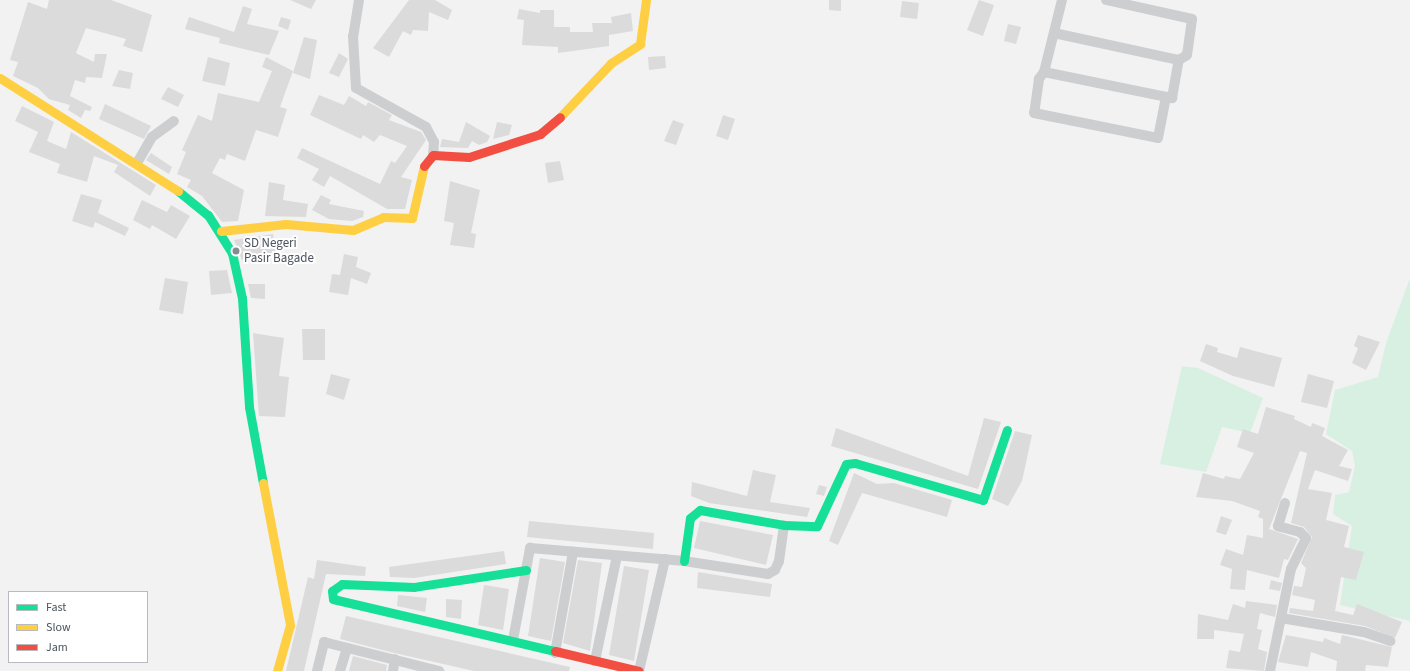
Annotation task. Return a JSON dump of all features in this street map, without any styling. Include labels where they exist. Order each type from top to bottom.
[{"type":"street","points":[[221,231],[286,224],[353,230],[383,217],[412,218],[424,165],[433,155],[434,142],[426,127],[356,88],[353,36],[359,0]]},
{"type":"street","points":[[433,155],[469,157],[540,134],[552,125],[580,92],[611,64],[640,44],[646,0]]},
{"type":"street","points":[[1062,0],[1044,72],[1039,79],[1034,113],[1158,138],[1166,97]]},
{"type":"street","points":[[1054,33],[1179,60],[1187,55],[1192,19],[1106,0]]},
{"type":"street","points":[[1044,72],[1172,98],[1179,60]]},
{"type":"street","points":[[0,78],[138,163],[193,202],[221,231],[232,253],[240,280],[249,407],[288,611],[288,640],[277,671]]},
{"type":"street","points":[[138,163],[152,137],[174,121]]},
{"type":"street","points":[[684,561],[690,518],[700,510],[784,525],[817,526],[823,519],[846,464],[855,463],[983,500],[1007,430]]},
{"type":"street","points":[[1270,671],[1291,569],[1306,538],[1300,532],[1279,528],[1285,503]]},
{"type":"street","points":[[513,640],[530,548],[684,561],[768,574],[775,570],[779,561],[784,525]]},
{"type":"street","points":[[555,653],[573,552]]},
{"type":"street","points":[[594,661],[617,556]]},
{"type":"street","points":[[526,570],[414,587],[342,584],[332,591],[333,599],[513,640],[555,653],[639,671],[665,559]]},
{"type":"street","points":[[1281,618],[1364,632],[1390,641]]},
{"type":"street","points":[[317,671],[324,642],[439,671]]},
{"type":"street","points":[[340,671],[348,648]]},
{"type":"street","points":[[393,671],[395,659]]},
{"type":"green space","points":[[1410,278],[1410,621],[1340,605],[1352,526],[1333,514],[1335,495],[1349,492],[1355,466],[1352,451],[1326,434],[1335,390],[1378,377],[1386,343]]},
{"type":"green space","points":[[1182,366],[1198,368],[1263,398],[1250,433],[1222,427],[1206,472],[1160,464]]},
{"type":"building","points":[[49,0],[111,0],[152,15],[142,52],[123,46],[126,39],[86,28],[76,53],[94,62],[95,54],[107,54],[102,78],[86,77],[85,83],[75,80],[70,96],[92,107],[90,111],[85,110],[81,118],[68,110],[70,105],[49,99],[38,88],[13,76],[18,62],[10,60],[28,2],[47,9]]},
{"type":"building","points":[[290,0],[316,0],[311,9]]},
{"type":"building","points":[[409,0],[435,0],[452,10],[448,20],[429,12],[428,31],[413,30],[411,35],[403,31],[389,57],[373,48]]},
{"type":"building","points":[[829,0],[841,0],[841,11],[829,10]]},
{"type":"building","points":[[979,0],[994,5],[983,36],[967,30]]},
{"type":"building","points":[[902,1],[919,3],[917,19],[900,17]]},
{"type":"building","points":[[243,6],[252,9],[247,24],[279,31],[269,55],[219,43],[220,38],[185,29],[189,17],[234,32]]},
{"type":"building","points":[[519,9],[540,13],[540,10],[554,10],[554,27],[570,27],[570,32],[593,32],[592,23],[612,23],[611,17],[631,13],[633,31],[609,35],[609,46],[558,53],[558,47],[522,45],[524,20],[517,19]]},
{"type":"building","points":[[281,17],[291,20],[288,30],[278,26]]},
{"type":"building","points":[[1008,24],[1021,27],[1016,44],[1004,41]]},
{"type":"building","points":[[304,37],[317,40],[310,79],[293,73]]},
{"type":"building","points":[[339,53],[348,59],[339,77],[329,73]]},
{"type":"building","points":[[665,56],[666,68],[649,70],[648,57]]},
{"type":"building","points":[[208,57],[230,63],[225,86],[202,81]]},
{"type":"building","points":[[266,57],[293,71],[280,107],[287,109],[278,137],[256,130],[245,161],[227,154],[225,160],[220,158],[212,173],[244,190],[238,221],[222,222],[202,196],[187,187],[191,180],[177,174],[186,152],[182,150],[198,115],[212,121],[218,93],[259,102],[272,71],[262,67]]},
{"type":"building","points":[[119,70],[133,73],[130,89],[112,86]]},
{"type":"building","points":[[168,87],[184,95],[178,107],[161,99]]},
{"type":"building","points":[[319,95],[344,105],[349,96],[366,106],[368,102],[392,115],[389,120],[421,132],[426,140],[401,177],[412,180],[405,209],[387,209],[330,176],[324,187],[312,180],[319,169],[297,158],[302,148],[380,184],[391,161],[395,163],[407,146],[380,135],[374,142],[363,135],[361,139],[310,115]]},
{"type":"building","points":[[105,104],[151,126],[144,139],[99,119]]},
{"type":"building","points":[[22,106],[54,122],[47,141],[66,149],[71,132],[156,185],[150,196],[114,172],[118,165],[94,156],[87,182],[57,173],[60,164],[29,152],[38,132],[15,121]]},
{"type":"building","points":[[723,115],[735,119],[728,140],[716,136]]},
{"type":"building","points":[[673,120],[684,124],[676,145],[664,141]]},
{"type":"building","points":[[466,122],[490,136],[487,142],[479,145],[472,141],[468,148],[440,147],[442,139],[459,142]]},
{"type":"building","points":[[497,122],[512,125],[509,135],[493,139]]},
{"type":"building","points":[[151,153],[172,167],[169,174],[146,160]]},
{"type":"building","points":[[560,161],[564,180],[548,183],[545,163]]},
{"type":"building","points":[[450,181],[480,190],[471,233],[476,234],[474,248],[450,245],[454,223],[444,221]]},
{"type":"building","points":[[269,182],[285,185],[283,200],[308,204],[306,217],[265,216]]},
{"type":"building","points":[[81,194],[102,200],[98,213],[129,228],[125,236],[95,222],[93,228],[72,221]]},
{"type":"building","points":[[321,195],[331,200],[329,204],[364,211],[363,217],[352,221],[329,219],[312,210]]},
{"type":"building","points":[[142,200],[167,212],[171,205],[190,216],[176,239],[152,225],[150,229],[133,220]]},
{"type":"building","points":[[273,234],[276,255],[242,260],[234,240]]},
{"type":"building","points":[[344,254],[358,257],[356,267],[371,273],[367,284],[351,278],[348,295],[329,292],[332,274],[340,275]]},
{"type":"building","points":[[227,270],[232,293],[211,295],[209,271]]},
{"type":"building","points":[[165,278],[188,282],[183,314],[159,310]]},
{"type":"building","points":[[248,284],[265,284],[265,299],[251,298]]},
{"type":"building","points":[[302,329],[325,329],[325,360],[303,360]]},
{"type":"building","points":[[253,333],[284,338],[279,376],[289,377],[285,417],[259,416]]},
{"type":"building","points":[[1358,335],[1380,342],[1366,370],[1352,363],[1358,348],[1354,346]]},
{"type":"building","points":[[1206,344],[1218,348],[1217,352],[1237,358],[1240,347],[1282,358],[1274,387],[1233,376],[1200,361]]},
{"type":"building","points":[[331,374],[350,379],[344,400],[326,394]]},
{"type":"building","points":[[1308,374],[1334,381],[1327,408],[1301,402]]},
{"type":"building","points":[[1266,407],[1295,416],[1294,419],[1311,427],[1312,423],[1325,428],[1322,436],[1348,450],[1339,466],[1352,469],[1348,481],[1315,470],[1308,489],[1332,493],[1326,520],[1349,526],[1344,547],[1364,552],[1356,580],[1341,577],[1335,611],[1353,615],[1357,604],[1402,622],[1395,638],[1365,626],[1289,613],[1290,608],[1313,611],[1315,600],[1292,595],[1294,586],[1302,587],[1306,568],[1301,563],[1312,537],[1304,527],[1291,523],[1307,453],[1300,451],[1269,529],[1298,539],[1288,560],[1284,559],[1279,578],[1247,570],[1245,590],[1230,589],[1232,569],[1220,565],[1226,549],[1243,555],[1247,535],[1263,538],[1263,519],[1258,517],[1260,511],[1232,501],[1196,497],[1203,473],[1224,479],[1225,476],[1240,479],[1254,453],[1237,447],[1243,429],[1258,434]]},
{"type":"building","points":[[984,418],[1001,422],[978,489],[831,446],[836,428],[968,476]]},
{"type":"building","points":[[1015,431],[1032,435],[1022,481],[1008,506],[992,499]]},
{"type":"building","points":[[753,470],[776,475],[770,502],[810,508],[807,517],[709,503],[691,496],[692,482],[747,496]]},
{"type":"building","points":[[854,473],[877,484],[894,483],[952,500],[947,517],[862,493],[838,545],[829,541]]},
{"type":"building","points":[[819,485],[827,487],[824,496],[816,494]]},
{"type":"building","points":[[1221,516],[1232,520],[1226,535],[1216,532]]},
{"type":"building","points":[[529,521],[654,533],[653,549],[527,537]]},
{"type":"building","points":[[700,521],[773,535],[766,565],[694,548]]},
{"type":"building","points":[[504,551],[506,564],[414,578],[390,577],[389,567]]},
{"type":"building","points":[[540,558],[565,562],[551,641],[528,636]]},
{"type":"building","points":[[317,560],[366,567],[365,576],[326,574],[304,671],[286,671],[308,577],[314,579]]},
{"type":"building","points":[[578,560],[602,563],[590,651],[563,643]]},
{"type":"building","points":[[624,566],[649,570],[634,661],[609,655]]},
{"type":"building","points":[[698,572],[772,584],[770,597],[697,588]]},
{"type":"building","points":[[1271,580],[1282,583],[1280,591],[1269,589]]},
{"type":"building","points":[[484,585],[509,589],[503,630],[478,625]]},
{"type":"building","points":[[398,595],[427,598],[425,612],[397,606]]},
{"type":"building","points":[[446,599],[462,600],[461,619],[446,617]]},
{"type":"building","points":[[1246,601],[1277,605],[1275,617],[1260,613],[1257,629],[1262,630],[1258,649],[1267,652],[1264,671],[1226,668],[1229,650],[1240,652],[1244,634],[1214,630],[1214,639],[1197,639],[1198,614],[1228,620],[1233,604],[1245,608]]},
{"type":"building","points":[[346,616],[570,667],[569,671],[474,671],[390,652],[340,639]]},
{"type":"building","points":[[1286,635],[1323,642],[1324,638],[1340,644],[1342,635],[1392,647],[1388,667],[1366,665],[1365,671],[1336,671],[1337,661],[1311,652],[1308,667],[1278,662]]},
{"type":"building","points":[[353,656],[387,665],[386,671],[349,671]]},
{"type":"traffic: fast","points":[[178,191],[208,215],[232,253],[242,298],[249,407],[263,483]]},
{"type":"traffic: fast","points":[[684,561],[690,518],[700,510],[784,525],[817,526],[846,464],[855,463],[983,500],[1007,430]]},
{"type":"traffic: fast","points":[[526,570],[414,587],[342,584],[332,591],[333,599],[555,651]]},
{"type":"traffic: slow","points":[[560,117],[611,63],[640,44],[646,0]]},
{"type":"traffic: slow","points":[[0,78],[178,191]]},
{"type":"traffic: slow","points":[[221,231],[286,224],[353,230],[383,217],[412,218],[424,166]]},
{"type":"traffic: slow","points":[[263,483],[290,625],[277,671]]},
{"type":"traffic: jam","points":[[424,166],[433,155],[469,157],[540,134],[560,117]]},
{"type":"traffic: jam","points":[[555,651],[639,671]]},
{"type":"place","name":"SD Negeri Pasir Bagade","points":[[236,251]]}]
